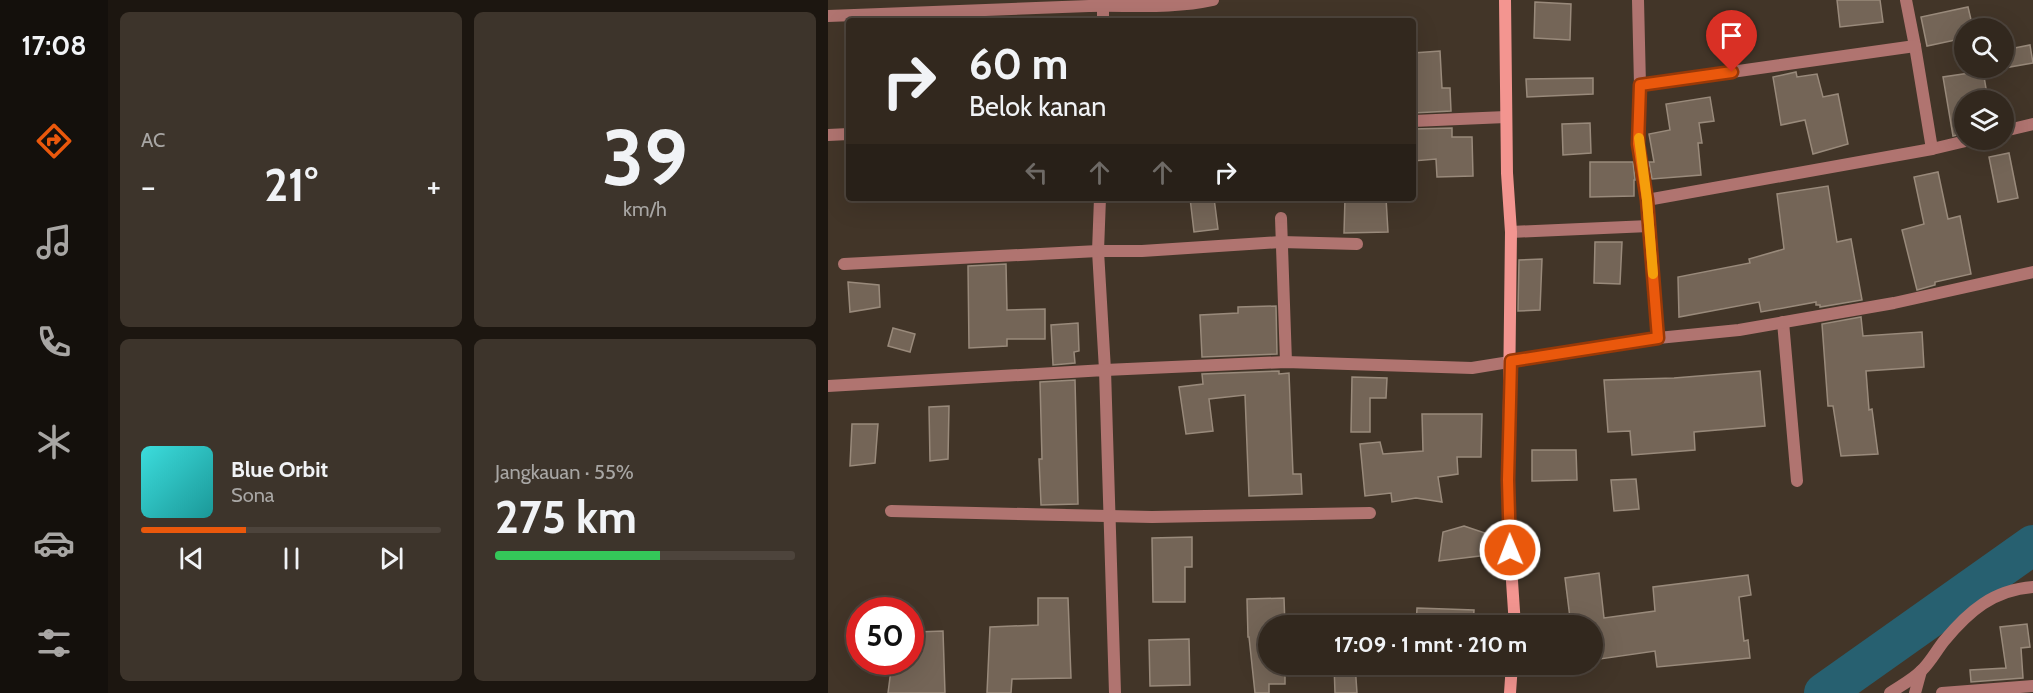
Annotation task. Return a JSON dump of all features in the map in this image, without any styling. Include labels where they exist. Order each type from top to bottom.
[{"type":"main road","points":[[1505,0],[1507,173],[1511,232],[1508,480],[1514,615]]},
{"type":"main road","points":[[1509,693],[1511,675]]},
{"type":"street","points":[[828,16],[1103,3],[1173,6],[1192,5],[1213,0]]},
{"type":"street","points":[[1638,0],[1640,85],[1638,144],[1647,200],[1658,338]]},
{"type":"street","points":[[1906,0],[1932,149]]},
{"type":"street","points":[[1640,85],[1915,46]]},
{"type":"street","points":[[1416,121],[1506,117]]},
{"type":"street","points":[[2014,129],[2033,124]]},
{"type":"street","points":[[828,135],[846,134]]},
{"type":"street","points":[[1647,200],[1954,144]]},
{"type":"street","points":[[1100,201],[1098,251],[1105,370],[1115,693]]},
{"type":"street","points":[[1281,218],[1286,362]]},
{"type":"street","points":[[1511,232],[1649,226]]},
{"type":"street","points":[[844,264],[1098,251],[1142,251],[1281,242],[1358,244]]},
{"type":"street","points":[[828,386],[1286,362],[1472,368],[1658,338],[1739,330],[1894,303],[2033,272]]},
{"type":"street","points":[[1783,322],[1797,481]]},
{"type":"street","points":[[891,511],[1109,516],[1370,513]]},
{"type":"street","points":[[1890,693],[1921,671],[1944,640],[1979,605],[2007,591],[2033,587]]},
{"type":"street","points":[[1915,693],[1921,671]]},
{"type":"street","points":[[1942,693],[2033,686]]},
{"type":"building","points":[[1837,0],[1880,0],[1883,22],[1840,27]]},
{"type":"building","points":[[1535,2],[1571,4],[1570,40],[1534,38]]},
{"type":"building","points":[[1968,7],[1971,18],[1954,18],[1954,40],[1927,46],[1921,17]]},
{"type":"building","points":[[2030,45],[2033,63],[2014,66],[2014,48]]},
{"type":"building","points":[[1440,51],[1442,88],[1450,88],[1451,111],[1416,113],[1416,53]]},
{"type":"building","points":[[1796,72],[1797,77],[1817,74],[1823,97],[1838,94],[1848,144],[1813,154],[1805,120],[1781,125],[1773,77]]},
{"type":"building","points":[[1954,75],[1954,78],[1984,78],[1986,90],[1954,90],[1953,136],[1943,77]]},
{"type":"building","points":[[1593,78],[1593,94],[1527,97],[1526,79]]},
{"type":"building","points":[[1710,97],[1714,121],[1699,123],[1702,143],[1698,143],[1701,175],[1652,179],[1649,162],[1654,162],[1649,134],[1670,130],[1666,104]]},
{"type":"building","points":[[1590,123],[1591,153],[1563,155],[1562,124]]},
{"type":"building","points":[[1452,128],[1452,137],[1472,137],[1473,176],[1437,177],[1436,159],[1416,161],[1416,129]]},
{"type":"building","points":[[2009,153],[2018,198],[1998,202],[1989,157]]},
{"type":"building","points":[[1590,162],[1633,162],[1634,196],[1590,197]]},
{"type":"building","points":[[1938,172],[1948,219],[1960,216],[1971,274],[1935,282],[1935,285],[1917,290],[1902,230],[1924,224],[1914,177]]},
{"type":"building","points":[[1828,186],[1837,242],[1851,239],[1862,300],[1820,307],[1816,305],[1816,302],[1761,312],[1759,302],[1679,317],[1678,277],[1750,263],[1749,259],[1784,249],[1777,194]]},
{"type":"building","points":[[1190,201],[1214,201],[1218,229],[1194,232]]},
{"type":"building","points":[[1345,201],[1386,201],[1388,232],[1344,233]]},
{"type":"building","points":[[1595,242],[1622,242],[1620,284],[1594,283]]},
{"type":"building","points":[[1542,259],[1540,310],[1518,311],[1519,260]]},
{"type":"building","points":[[1006,264],[1007,310],[1045,309],[1045,339],[1007,339],[1007,346],[969,348],[968,266]]},
{"type":"building","points":[[848,282],[879,285],[880,307],[850,312]]},
{"type":"building","points":[[1276,306],[1277,354],[1202,357],[1200,315],[1238,313],[1238,307]]},
{"type":"building","points":[[1861,317],[1863,336],[1922,332],[1924,367],[1866,371],[1869,410],[1872,409],[1878,454],[1841,456],[1833,406],[1828,406],[1822,324]]},
{"type":"building","points":[[1078,323],[1079,351],[1074,352],[1075,363],[1053,365],[1051,325]]},
{"type":"building","points":[[893,328],[915,334],[910,352],[888,346]]},
{"type":"building","points":[[1279,371],[1279,374],[1289,373],[1293,474],[1301,474],[1302,494],[1249,496],[1245,395],[1209,399],[1213,431],[1186,434],[1179,387],[1203,384],[1202,374]]},
{"type":"building","points":[[1760,371],[1765,426],[1694,432],[1695,450],[1632,455],[1630,431],[1608,432],[1604,380],[1674,378]]},
{"type":"building","points":[[1352,377],[1387,378],[1386,398],[1370,398],[1370,432],[1351,432]]},
{"type":"building","points":[[1075,380],[1078,504],[1041,505],[1040,382]]},
{"type":"building","points":[[949,406],[948,459],[930,461],[929,407]]},
{"type":"building","points":[[1422,414],[1482,414],[1481,457],[1457,457],[1458,474],[1438,477],[1442,502],[1416,498],[1392,502],[1391,493],[1365,496],[1360,444],[1380,442],[1383,454],[1423,451]]},
{"type":"building","points":[[852,424],[878,424],[875,463],[850,466]]},
{"type":"building","points":[[1532,450],[1576,450],[1577,480],[1532,481]]},
{"type":"building","points":[[1636,479],[1639,509],[1614,511],[1611,480]]},
{"type":"building","points":[[1464,526],[1485,533],[1488,555],[1439,561],[1443,532]]},
{"type":"building","points":[[1192,537],[1192,567],[1185,567],[1185,602],[1153,602],[1152,538]]},
{"type":"building","points":[[1599,573],[1604,618],[1655,611],[1653,587],[1748,575],[1751,595],[1739,597],[1744,641],[1748,640],[1750,658],[1657,667],[1655,651],[1603,659],[1603,615],[1570,615],[1565,578]]},
{"type":"building","points":[[1038,598],[1068,598],[1071,678],[1012,679],[1011,693],[987,693],[990,627],[1038,625]]},
{"type":"building","points":[[1284,598],[1285,615],[1258,615],[1258,675],[1285,675],[1285,684],[1269,684],[1269,693],[1255,693],[1248,637],[1247,599]]},
{"type":"building","points":[[1417,608],[1474,610],[1474,615],[1417,615]]},
{"type":"building","points":[[2027,624],[2030,647],[2021,648],[2023,678],[1971,682],[1970,670],[2006,668],[2000,627]]},
{"type":"building","points":[[943,631],[945,693],[888,693],[890,675],[924,675],[924,632]]},
{"type":"building","points":[[1189,639],[1190,685],[1150,686],[1149,640]]},
{"type":"building","points":[[1334,675],[1356,675],[1357,693],[1335,693]]},
{"type":"waterway","points":[[1824,693],[2033,545]]},
{"type":"slow traffic","points":[[1639,138],[1653,274]]},
{"type":"route","points":[[1510,550],[1508,480],[1511,361],[1658,338],[1647,200],[1638,144],[1640,85],[1732,72]]}]
